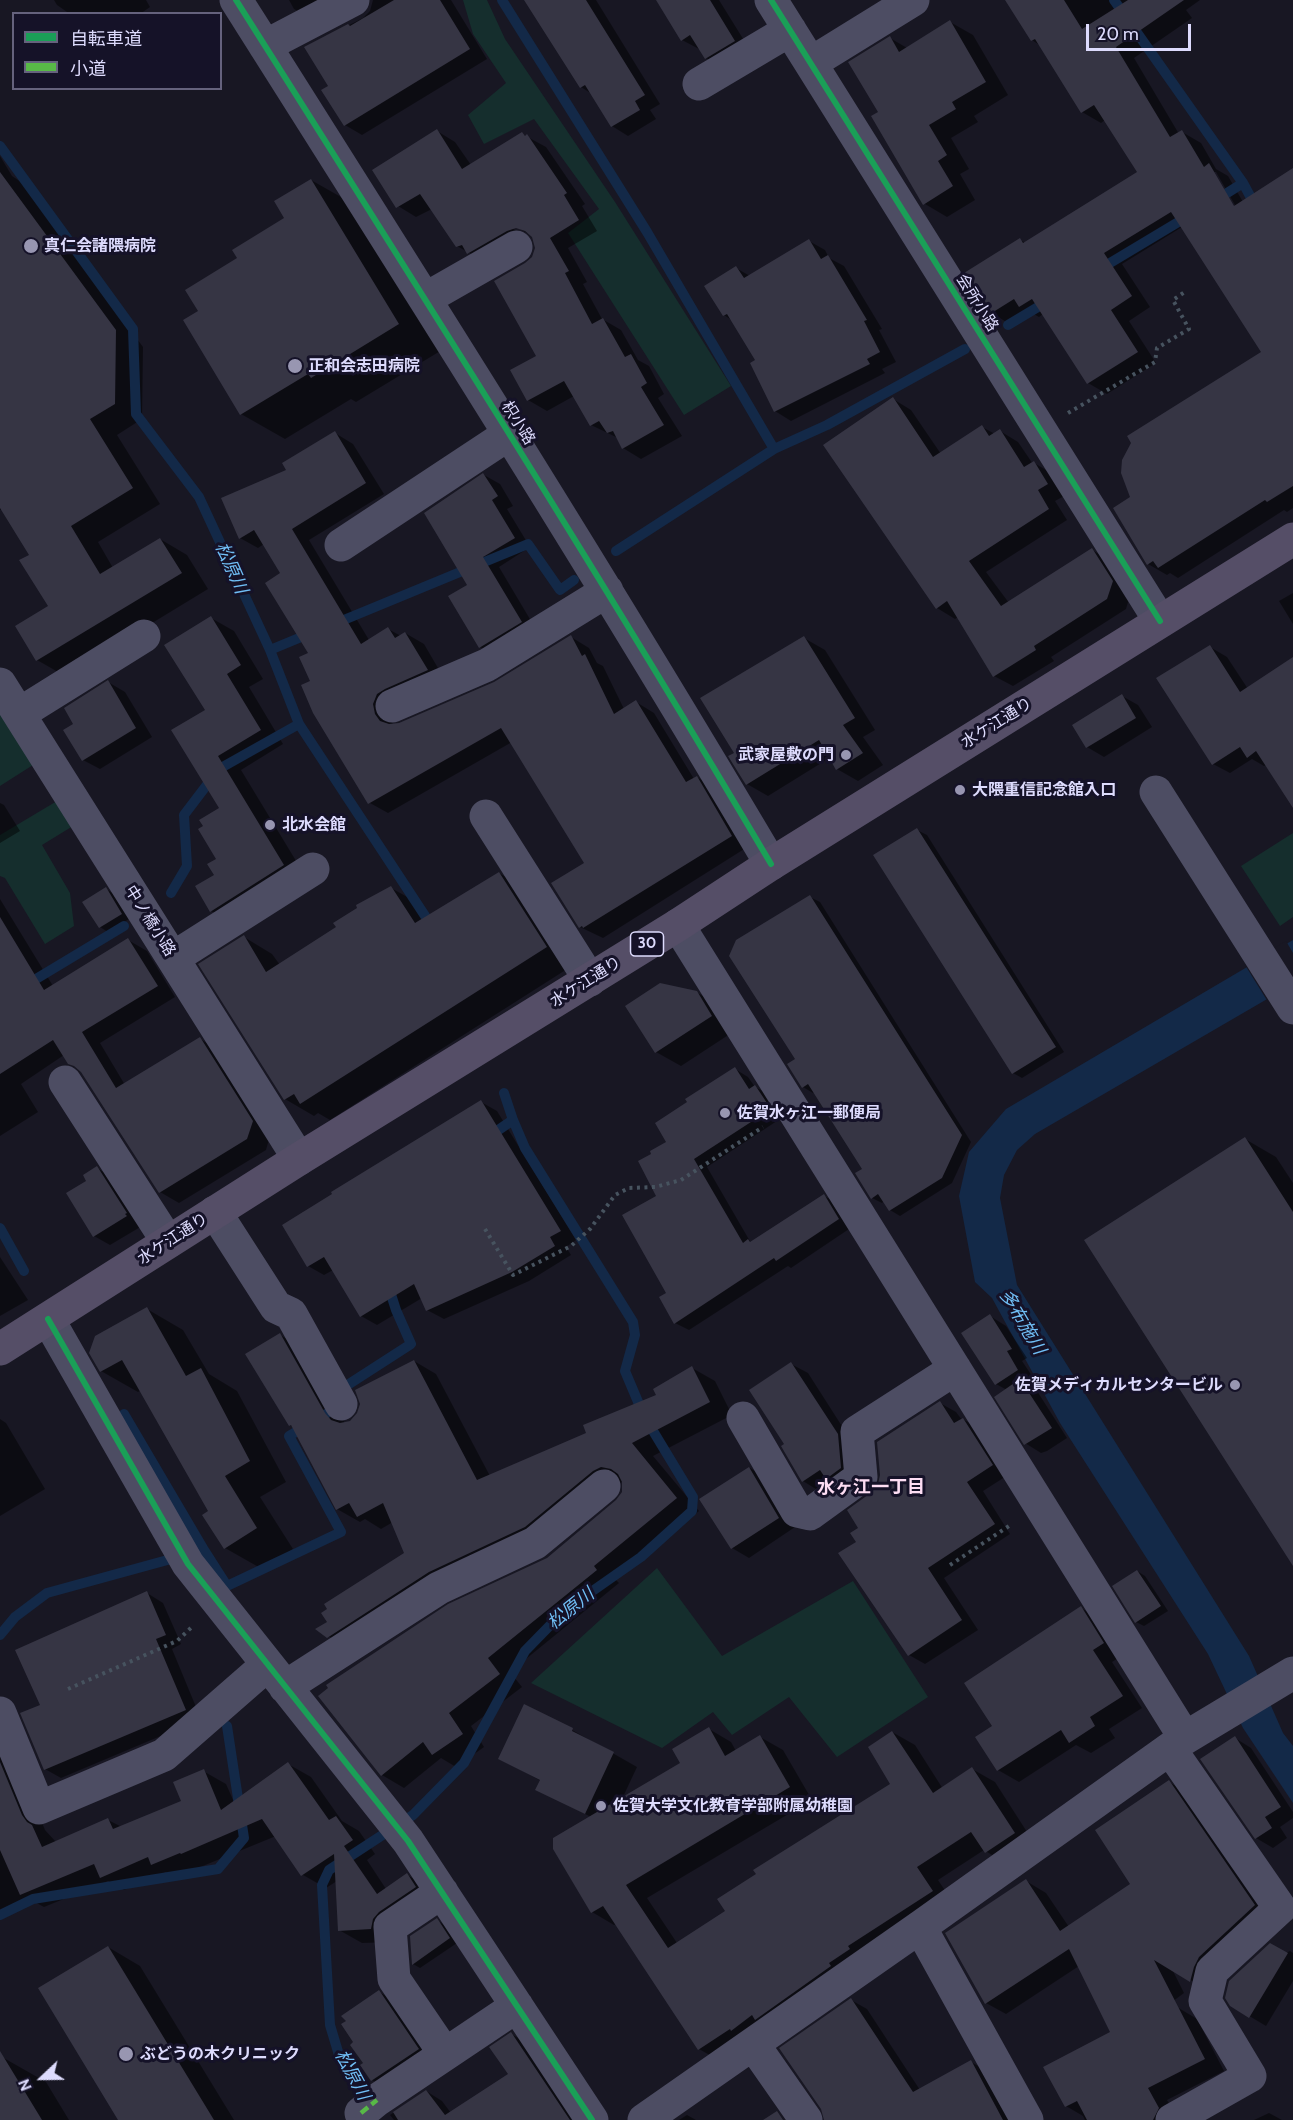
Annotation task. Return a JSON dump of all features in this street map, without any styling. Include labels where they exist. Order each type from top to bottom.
[{"type":"main road","name":"水ケ江通り","points":[[0,1349],[299,1159],[590,980],[771,864],[1293,538]]},
{"type":"street","name":"枳小路","points":[[236,0],[607,591],[771,864]]},
{"type":"street","points":[[265,46],[353,0]]},
{"type":"street","name":"会所小路","points":[[771,0],[1160,621]]},
{"type":"street","points":[[811,63],[913,0]]},
{"type":"street","points":[[699,84],[790,30]]},
{"type":"street","points":[[425,299],[516,248]]},
{"type":"street","points":[[341,545],[509,434]]},
{"type":"street","points":[[392,706],[487,665],[607,591]]},
{"type":"street","points":[[19,714],[144,636]]},
{"type":"street","name":"中ノ橋小路","points":[[0,684],[299,1159]]},
{"type":"street","points":[[1156,792],[1289,1002]]},
{"type":"street","points":[[486,816],[590,980]]},
{"type":"street","points":[[173,958],[313,869]]},
{"type":"street","points":[[678,925],[1040,1505],[1178,1744],[1280,1908],[1212,1971],[1205,2001],[1250,2076],[1172,2120]]},
{"type":"street","points":[[65,1082],[168,1242]]},
{"type":"street","points":[[215,1212],[276,1307],[291,1314],[341,1404]]},
{"type":"street","points":[[48,1318],[182,1554],[218,1603],[408,1841],[592,2120]]},
{"type":"street","points":[[743,1418],[797,1511],[810,1514],[861,1477],[857,1432],[955,1369]]},
{"type":"street","points":[[0,1713],[39,1808],[164,1755],[276,1676],[439,1588],[535,1543],[604,1486]]},
{"type":"street","points":[[644,2120],[1178,1744],[1280,1681]]},
{"type":"street","points":[[442,1892],[390,1927],[394,1979],[445,2054]]},
{"type":"street","points":[[920,1927],[1027,2120]]},
{"type":"street","points":[[369,2106],[517,2006]]},
{"type":"street","points":[[753,2044],[806,2120]]},
{"type":"path","points":[[1040,430],[1155,362],[1157,348],[1189,328],[1173,300],[1186,291]]},
{"type":"path","points":[[485,1228],[513,1275],[572,1246],[590,1229],[615,1195],[629,1188],[655,1187],[681,1180],[792,1108]]},
{"type":"path","points":[[950,1565],[1040,1505]]},
{"type":"path","points":[[68,1689],[177,1641],[218,1603]]},
{"type":"green space","points":[[463,0],[487,0],[505,39],[615,202],[731,386],[684,415],[568,233],[599,209],[534,119],[484,144],[468,115],[506,83],[473,34]]},
{"type":"green space","points":[[0,711],[33,765],[0,786]]},
{"type":"green space","points":[[57,801],[73,826],[42,845],[70,893],[74,926],[45,944],[5,878],[0,876],[0,835]]},
{"type":"green space","points":[[1293,833],[1293,917],[1280,926],[1241,866]]},
{"type":"green space","points":[[657,1568],[722,1656],[853,1581],[928,1697],[837,1757],[789,1697],[732,1735],[713,1712],[662,1748],[531,1683]]},
{"type":"water","name":"多布施川","points":[[1293,940],[1293,984],[1035,1134],[1017,1150],[1004,1175],[1000,1198],[1017,1285],[1249,1656],[1283,1733],[1293,1746],[1293,1803],[1243,1728],[1208,1654],[1060,1423],[992,1298],[975,1282],[959,1196],[969,1152],[1006,1109]]},
{"type":"pier","points":[[1286,941],[1293,953],[1293,987],[1268,1002],[1245,965]]},
{"type":"building","points":[[394,0],[440,0],[470,49],[344,126],[321,90],[328,86],[304,47],[348,24],[350,26]]},
{"type":"building","points":[[524,0],[586,0],[645,95],[635,101],[640,110],[611,127],[585,85],[580,88]]},
{"type":"building","points":[[656,0],[710,0],[735,41],[705,59],[690,35],[681,41]]},
{"type":"building","points":[[1005,0],[1064,0],[1082,29],[1128,0],[1184,0],[1116,47],[1170,137],[1182,130],[1204,167],[1209,163],[1234,206],[1293,168],[1293,486],[1267,502],[1265,500],[1158,568],[1153,561],[1147,565],[1113,508],[1130,497],[1121,473],[1122,460],[1131,443],[1127,436],[1261,352],[1171,212],[1104,253],[1132,296],[1111,310],[1138,352],[1087,384],[1032,299],[1019,307],[1014,299],[990,314],[964,273],[1020,238],[1023,243],[1137,172],[1094,105],[1081,113],[1035,39],[1031,41]]},
{"type":"building","points":[[950,20],[986,82],[952,102],[956,109],[929,125],[947,155],[938,161],[953,186],[923,205],[871,116],[878,112],[848,62],[890,36],[899,52]]},
{"type":"building","points":[[437,129],[462,169],[522,132],[525,136],[527,134],[567,193],[564,195],[579,220],[550,238],[569,271],[565,273],[592,324],[603,318],[625,357],[631,354],[647,383],[641,387],[664,425],[622,449],[613,431],[607,433],[599,421],[590,426],[564,381],[527,401],[510,370],[536,356],[494,281],[532,257],[535,248],[532,237],[516,228],[467,254],[462,245],[456,247],[420,194],[396,208],[372,170]]},
{"type":"building","points":[[0,172],[116,330],[115,404],[90,419],[133,488],[71,526],[100,574],[160,538],[182,573],[36,661],[15,626],[48,606],[19,560],[29,555],[0,508]]},
{"type":"building","points":[[311,179],[399,324],[311,378],[308,374],[240,415],[183,320],[198,311],[185,290],[237,258],[232,250],[284,218],[274,201]]},
{"type":"building","points":[[809,239],[821,259],[828,255],[867,320],[864,321],[880,352],[867,359],[870,364],[774,412],[750,363],[755,360],[727,314],[723,316],[704,286],[736,266],[744,278]]},
{"type":"building","points":[[893,397],[933,457],[982,425],[989,436],[1000,429],[1024,467],[1034,461],[1048,484],[1038,490],[1049,509],[969,561],[1001,606],[1092,548],[1113,581],[1107,599],[1034,646],[1036,650],[993,677],[947,601],[936,609],[823,445]]},
{"type":"building","points":[[335,431],[366,483],[292,529],[361,644],[388,627],[395,638],[405,632],[428,670],[377,694],[373,704],[375,714],[380,721],[389,724],[399,723],[494,682],[571,635],[582,656],[585,654],[614,714],[636,700],[686,782],[697,776],[732,836],[583,928],[582,926],[579,928],[551,883],[584,863],[501,728],[368,804],[313,713],[301,685],[310,681],[299,657],[308,653],[265,583],[280,573],[254,530],[239,539],[221,498],[286,470],[282,463]]},
{"type":"building","points":[[483,473],[498,496],[492,500],[515,538],[483,557],[522,622],[479,648],[448,596],[467,585],[424,513]]},
{"type":"building","points":[[211,616],[241,665],[227,674],[261,730],[218,756],[284,865],[210,912],[195,886],[214,875],[207,864],[216,859],[198,829],[203,826],[199,820],[219,808],[171,730],[205,710],[164,645]]},
{"type":"building","points":[[804,636],[855,718],[843,725],[863,753],[836,770],[819,740],[746,785],[728,756],[734,753],[700,698]]},
{"type":"building","points":[[1210,645],[1240,692],[1293,657],[1293,808],[1256,751],[1247,758],[1240,747],[1212,765],[1156,678]]},
{"type":"building","points":[[108,680],[136,728],[82,761],[63,730],[73,724],[64,708]]},
{"type":"building","points":[[1122,694],[1136,718],[1086,748],[1072,725]]},
{"type":"building","points":[[917,828],[1056,1047],[1012,1074],[873,855]]},
{"type":"building","points":[[499,872],[547,947],[300,1104],[294,1094],[284,1100],[198,964],[244,935],[266,972],[336,927],[333,923],[357,908],[356,905],[391,886],[415,923]]},
{"type":"building","points":[[106,887],[122,914],[99,928],[82,902]]},
{"type":"building","points":[[810,895],[962,1135],[942,1178],[889,1211],[878,1194],[871,1199],[855,1173],[862,1169],[808,1084],[802,1088],[787,1064],[795,1059],[729,956],[736,940]]},
{"type":"building","points":[[0,917],[44,990],[128,938],[158,986],[82,1032],[116,1088],[200,1037],[253,1121],[247,1139],[159,1193],[81,1072],[68,1064],[53,1040],[0,1074]]},
{"type":"building","points":[[660,983],[697,991],[712,1016],[655,1053],[625,1006]]},
{"type":"building","points":[[735,1067],[749,1089],[755,1085],[771,1109],[694,1159],[743,1243],[748,1239],[750,1242],[824,1194],[839,1219],[776,1261],[774,1258],[674,1324],[659,1297],[666,1293],[622,1215],[656,1196],[638,1161],[666,1142],[655,1123],[687,1102],[685,1099]]},
{"type":"building","points":[[481,1100],[561,1231],[550,1237],[555,1246],[512,1272],[426,1311],[414,1284],[360,1317],[324,1257],[307,1267],[282,1225],[332,1194],[331,1192]]},
{"type":"building","name":"佐賀メディカルセンタービル","points":[[1245,1137],[1293,1212],[1293,1566],[1084,1240]]},
{"type":"building","points":[[97,1166],[127,1216],[93,1237],[66,1193],[86,1181],[83,1175]]},
{"type":"building","points":[[147,1307],[186,1376],[201,1368],[250,1461],[225,1476],[257,1528],[224,1549],[202,1515],[208,1511],[122,1360],[100,1372],[89,1353],[95,1336]]},
{"type":"building","points":[[990,1314],[1012,1349],[1007,1351],[1018,1370],[995,1385],[961,1333]]},
{"type":"building","points":[[280,1333],[325,1413],[331,1420],[340,1423],[350,1421],[357,1413],[360,1404],[355,1390],[414,1360],[477,1480],[586,1433],[583,1425],[656,1395],[653,1389],[692,1366],[710,1402],[632,1443],[677,1498],[594,1566],[597,1570],[488,1658],[500,1674],[449,1713],[463,1734],[432,1755],[423,1742],[381,1776],[318,1696],[328,1688],[326,1685],[448,1604],[547,1558],[616,1500],[622,1492],[622,1482],[618,1474],[611,1469],[601,1467],[593,1471],[525,1527],[429,1572],[327,1638],[315,1629],[327,1622],[321,1613],[327,1609],[324,1604],[404,1553],[383,1503],[357,1517],[349,1503],[336,1510],[291,1425],[289,1426],[245,1354]]},
{"type":"building","points":[[791,1362],[838,1434],[841,1468],[826,1479],[820,1470],[802,1482],[781,1446],[784,1444],[749,1390]]},
{"type":"building","points":[[1020,1379],[1052,1428],[1024,1445],[994,1397]]},
{"type":"building","points":[[940,1401],[954,1423],[963,1418],[993,1465],[967,1482],[995,1524],[928,1568],[962,1620],[908,1656],[838,1553],[856,1542],[850,1533],[858,1528],[847,1510],[872,1492],[878,1484],[880,1475],[877,1442]]},
{"type":"building","points":[[749,1467],[779,1518],[731,1549],[699,1499]]},
{"type":"building","points":[[1137,1570],[1161,1606],[1135,1623],[1112,1586]]},
{"type":"building","points":[[147,1591],[166,1635],[156,1639],[186,1710],[44,1770],[20,1713],[40,1705],[15,1650]]},
{"type":"building","points":[[1081,1606],[1104,1643],[1093,1650],[1123,1696],[1090,1717],[1095,1726],[1069,1743],[1061,1730],[997,1771],[975,1737],[992,1726],[964,1683]]},
{"type":"building","points":[[524,1704],[573,1728],[572,1731],[614,1752],[585,1814],[535,1790],[540,1780],[498,1759]]},
{"type":"building","points":[[709,1727],[725,1756],[760,1735],[790,1787],[626,1885],[668,1948],[725,1911],[717,1899],[756,1874],[753,1870],[890,1784],[868,1747],[892,1731],[933,1793],[972,1767],[1015,1833],[985,1853],[971,1832],[917,1867],[933,1891],[848,1946],[850,1949],[829,1963],[831,1966],[755,2020],[752,2015],[731,2031],[730,2029],[698,2050],[603,1906],[591,1913],[553,1849],[553,1838],[680,1763],[672,1749]]},
{"type":"building","points":[[1235,1736],[1281,1807],[1265,1817],[1272,1828],[1255,1839],[1200,1759]]},
{"type":"building","points":[[0,1762],[22,1815],[32,1825],[42,1847],[108,1818],[113,1829],[181,1801],[173,1782],[204,1769],[221,1810],[288,1762],[329,1820],[336,1816],[353,1840],[344,1846],[377,1894],[407,1873],[416,1887],[379,1912],[373,1919],[371,1929],[338,1931],[334,1854],[301,1876],[262,1819],[151,1865],[148,1857],[100,1878],[94,1864],[20,1895],[0,1850]]},
{"type":"building","points":[[1169,1780],[1255,1905],[1199,1957],[1190,1982],[1154,1960],[1205,2059],[1148,2088],[1159,2108],[1153,2120],[1087,2120],[1077,2101],[1065,2107],[1043,2067],[1110,2032],[1069,1949],[985,2004],[945,1933],[1026,1879],[1060,1931],[1130,1884],[1095,1830]]},
{"type":"building","points":[[437,1918],[450,1938],[412,1965],[410,1936]]},
{"type":"building","points":[[1270,1943],[1288,1953],[1249,2018],[1230,2006],[1225,1998],[1229,1981]]},
{"type":"building","name":"ぶどうの木クリニック","points":[[108,1946],[214,2120],[118,2120],[38,1988]]},
{"type":"building","points":[[379,1990],[419,2049],[371,2081],[360,2065],[363,2063],[350,2045],[353,2042],[341,2024],[346,2021],[341,2016]]},
{"type":"building","points":[[851,1998],[913,2092],[971,2060],[1003,2120],[824,2120],[821,2109],[779,2048]]},
{"type":"building","points":[[511,2032],[570,2120],[398,2120],[393,2112],[426,2090],[445,2115],[508,2074],[489,2047]]},
{"type":"building","points":[[0,2051],[42,2120],[0,2120]]},
{"type":"building","points":[[777,2111],[783,2120],[763,2120]]},
{"type":"waterway","points":[[502,0],[647,232],[774,449]]},
{"type":"waterway","points":[[1114,0],[1243,183],[1256,207]]},
{"type":"waterway","name":"松原川","points":[[0,146],[133,329],[136,414],[199,497],[270,650],[299,724],[433,928]]},
{"type":"waterway","points":[[1216,200],[1243,183]]},
{"type":"waterway","points":[[1100,269],[1190,215]]},
{"type":"waterway","points":[[1008,325],[1048,301]]},
{"type":"waterway","points":[[616,551],[774,449],[827,425],[965,349]]},
{"type":"waterway","points":[[334,624],[528,544],[560,590],[574,580]]},
{"type":"waterway","points":[[270,650],[311,633]]},
{"type":"waterway","points":[[171,893],[187,866],[184,815],[219,769],[299,724]]},
{"type":"waterway","points":[[26,985],[124,926]]},
{"type":"waterway","name":"松原川","points":[[368,2104],[339,2055],[330,2025],[322,1885],[329,1870],[413,1815],[464,1763],[525,1651],[564,1611],[641,1557],[692,1511],[693,1497],[644,1416],[625,1371],[635,1335],[633,1322],[525,1148],[504,1093]]},
{"type":"waterway","points":[[488,1137],[513,1120]]},
{"type":"waterway","points":[[0,1228],[24,1271]]},
{"type":"waterway","points":[[349,1384],[411,1344],[388,1285]]},
{"type":"waterway","points":[[0,1635],[15,1617],[47,1593],[204,1550],[124,1414]]},
{"type":"waterway","points":[[204,1550],[227,1586],[341,1532],[289,1436],[326,1414]]},
{"type":"waterway","points":[[0,1915],[33,1899],[218,1869],[244,1838],[227,1726]]},
{"type":"marked path","points":[[361,2113],[377,2100]]},
{"type":"cycle path","points":[[236,0],[574,538],[771,864]]},
{"type":"cycle path","points":[[771,0],[1160,621]]},
{"type":"cycle path","points":[[48,1319],[188,1564],[408,1841],[592,2120]]},
{"type":"place","name":"真仁会諸隈病院","points":[[31,246]]},
{"type":"place","name":"正和会志田病院","points":[[295,366]]},
{"type":"place","name":"武家屋敷の門","points":[[846,755]]},
{"type":"place","name":"大隈重信記念館入口","points":[[960,790]]},
{"type":"place","name":"北水会館","points":[[270,825]]},
{"type":"place","name":"佐賀水ヶ江一郵便局","points":[[725,1113]]},
{"type":"place","name":"佐賀メディカルセンタービル","points":[[1235,1385]]},
{"type":"place","name":"佐賀大学文化教育学部附属幼稚園","points":[[601,1806]]},
{"type":"place","name":"ぶどうの木クリニック","points":[[126,2054]]},
{"type":"district","name":"水ヶ江一丁目","points":[[871,1488]]}]
